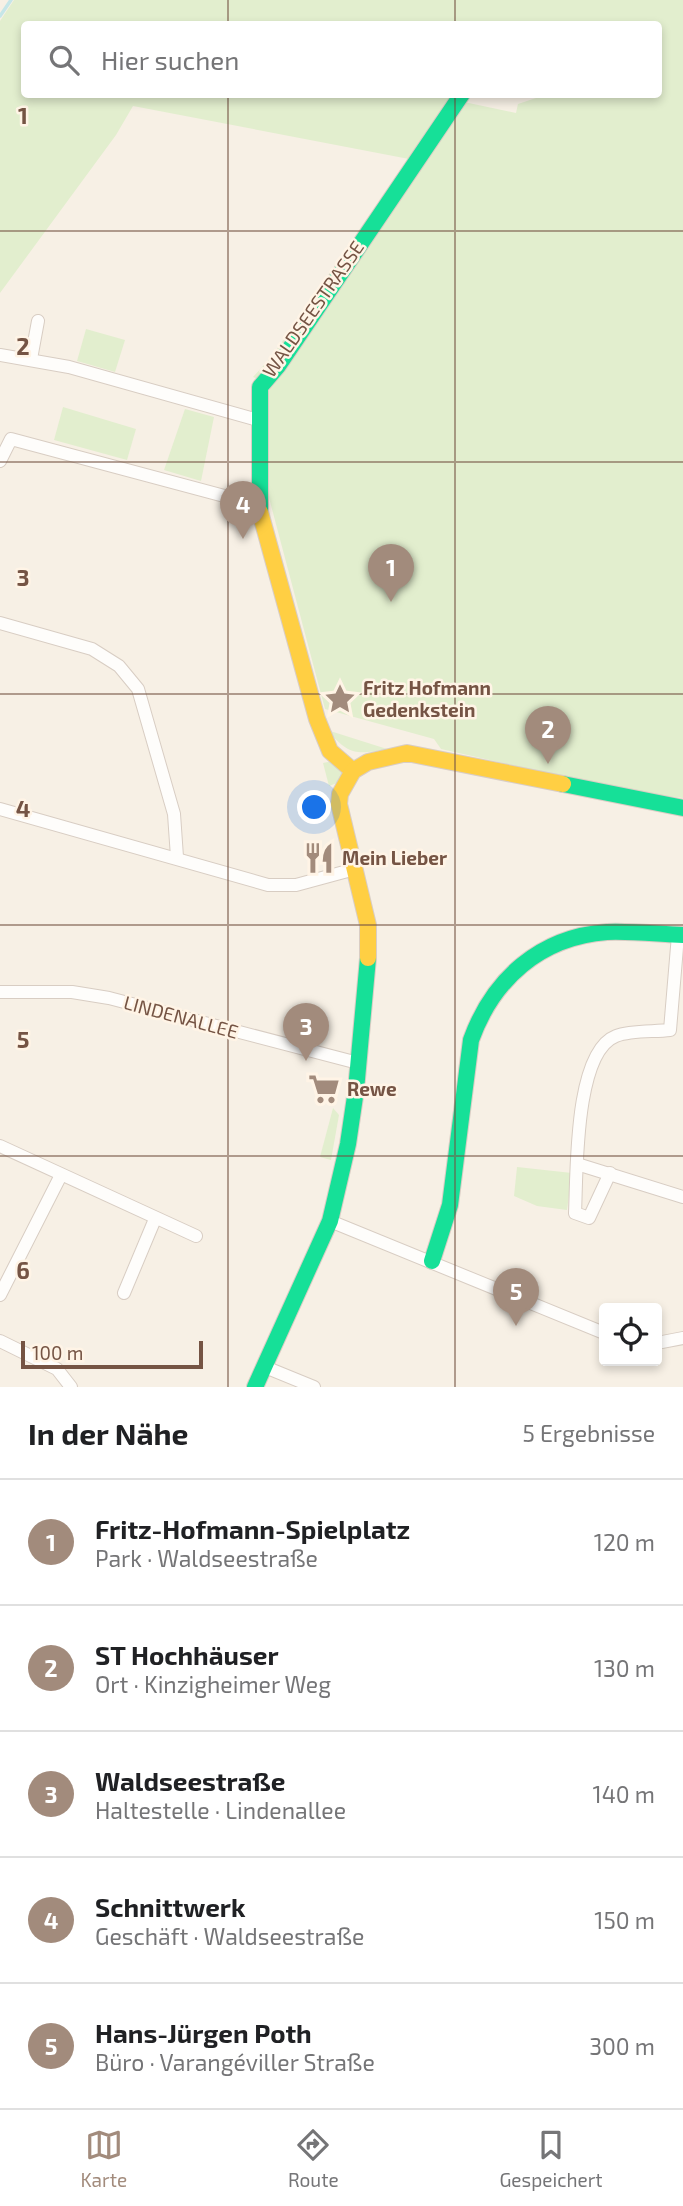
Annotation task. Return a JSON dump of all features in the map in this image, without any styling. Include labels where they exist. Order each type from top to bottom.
[{"type":"street","name":"WALDSEESTRASSE","points":[[353,771],[330,751],[317,719],[258,505],[260,387],[263,379],[278,366],[460,98]]},
{"type":"street","points":[[31,359],[38,321]]},
{"type":"street","points":[[0,355],[31,359],[258,420]]},
{"type":"street","points":[[0,461],[11,439],[258,505]]},
{"type":"street","points":[[0,623],[92,649],[119,666],[138,689],[174,814],[177,857]]},
{"type":"street","points":[[255,1387],[330,1221],[348,1144],[368,963],[368,925],[339,804],[340,794],[353,771],[368,762],[407,753],[419,754],[683,808]]},
{"type":"street","points":[[0,809],[177,857],[268,885],[296,885],[355,869]]},
{"type":"street","points":[[432,1261],[450,1205],[471,1040],[477,1019],[495,988],[519,964],[553,943],[594,933],[681,934],[670,1030],[616,1036],[599,1049],[583,1102],[575,1213],[589,1218],[610,1173]]},
{"type":"street","name":"LINDENALLEE","points":[[0,992],[72,992],[109,998],[358,1063]]},
{"type":"street","points":[[0,1146],[196,1236]]},
{"type":"street","points":[[577,1164],[683,1197]]},
{"type":"street","points":[[0,1295],[61,1175]]},
{"type":"street","points":[[124,1293],[155,1219]]},
{"type":"street","points":[[330,1221],[599,1331]]},
{"type":"street","points":[[662,1342],[683,1338]]},
{"type":"street","points":[[0,1341],[57,1369],[71,1387]]},
{"type":"street","points":[[265,1367],[314,1387]]},
{"type":"green space","points":[[14,0],[683,0],[683,798],[622,790],[441,749],[434,739],[325,709],[268,494],[264,458],[269,390],[464,102],[516,113],[518,104],[536,98],[662,98],[662,21],[21,21],[21,98],[454,98],[279,357],[258,379],[253,377],[272,356],[409,159],[133,106],[116,135],[0,293],[0,21]]},
{"type":"green space","points":[[86,329],[125,340],[115,372],[77,361]]},
{"type":"green space","points":[[63,407],[136,429],[127,460],[54,440]]},
{"type":"green space","points":[[185,409],[214,417],[201,481],[164,470]]},
{"type":"green space","points":[[327,730],[387,749],[360,752],[347,749]]},
{"type":"green space","points":[[333,761],[343,772],[337,783],[329,786],[323,763]]},
{"type":"green space","points":[[333,1108],[339,1115],[331,1160],[320,1157]]},
{"type":"green space","points":[[517,1167],[572,1173],[567,1210],[537,1206],[514,1196]]},
{"type":"waterway","points":[[0,16],[11,0]]},
{"type":"traffic: fast","points":[[260,512],[260,387],[278,366],[459,98]]},
{"type":"traffic: fast","points":[[563,784],[683,808]]},
{"type":"traffic: fast","points":[[432,1261],[450,1205],[471,1040],[492,998],[522,965],[561,942],[607,932],[683,935]]},
{"type":"traffic: fast","points":[[255,1387],[330,1221],[348,1144],[356,1090],[368,958]]},
{"type":"traffic: slow","points":[[260,512],[317,719],[330,751],[353,771]]},
{"type":"traffic: slow","points":[[368,958],[368,925],[339,804],[340,794],[353,771],[368,762],[407,753],[563,784]]},
{"type":"place","name":"Schnittwerk","points":[[243,539]]},
{"type":"place","name":"Fritz-Hofmann-Spielplatz","points":[[391,602]]},
{"type":"place","name":"Fritz Hofmann Gedenkstein","points":[[340,699]]},
{"type":"place","name":"ST Hochhäuser","points":[[548,764]]},
{"type":"place","name":"Mein Lieber","points":[[319,858]]},
{"type":"place","name":"Waldseestraße","points":[[306,1061]]},
{"type":"place","name":"Rewe","points":[[324,1089]]},
{"type":"place","name":"Hans-Jürgen Poth","points":[[516,1326]]}]
